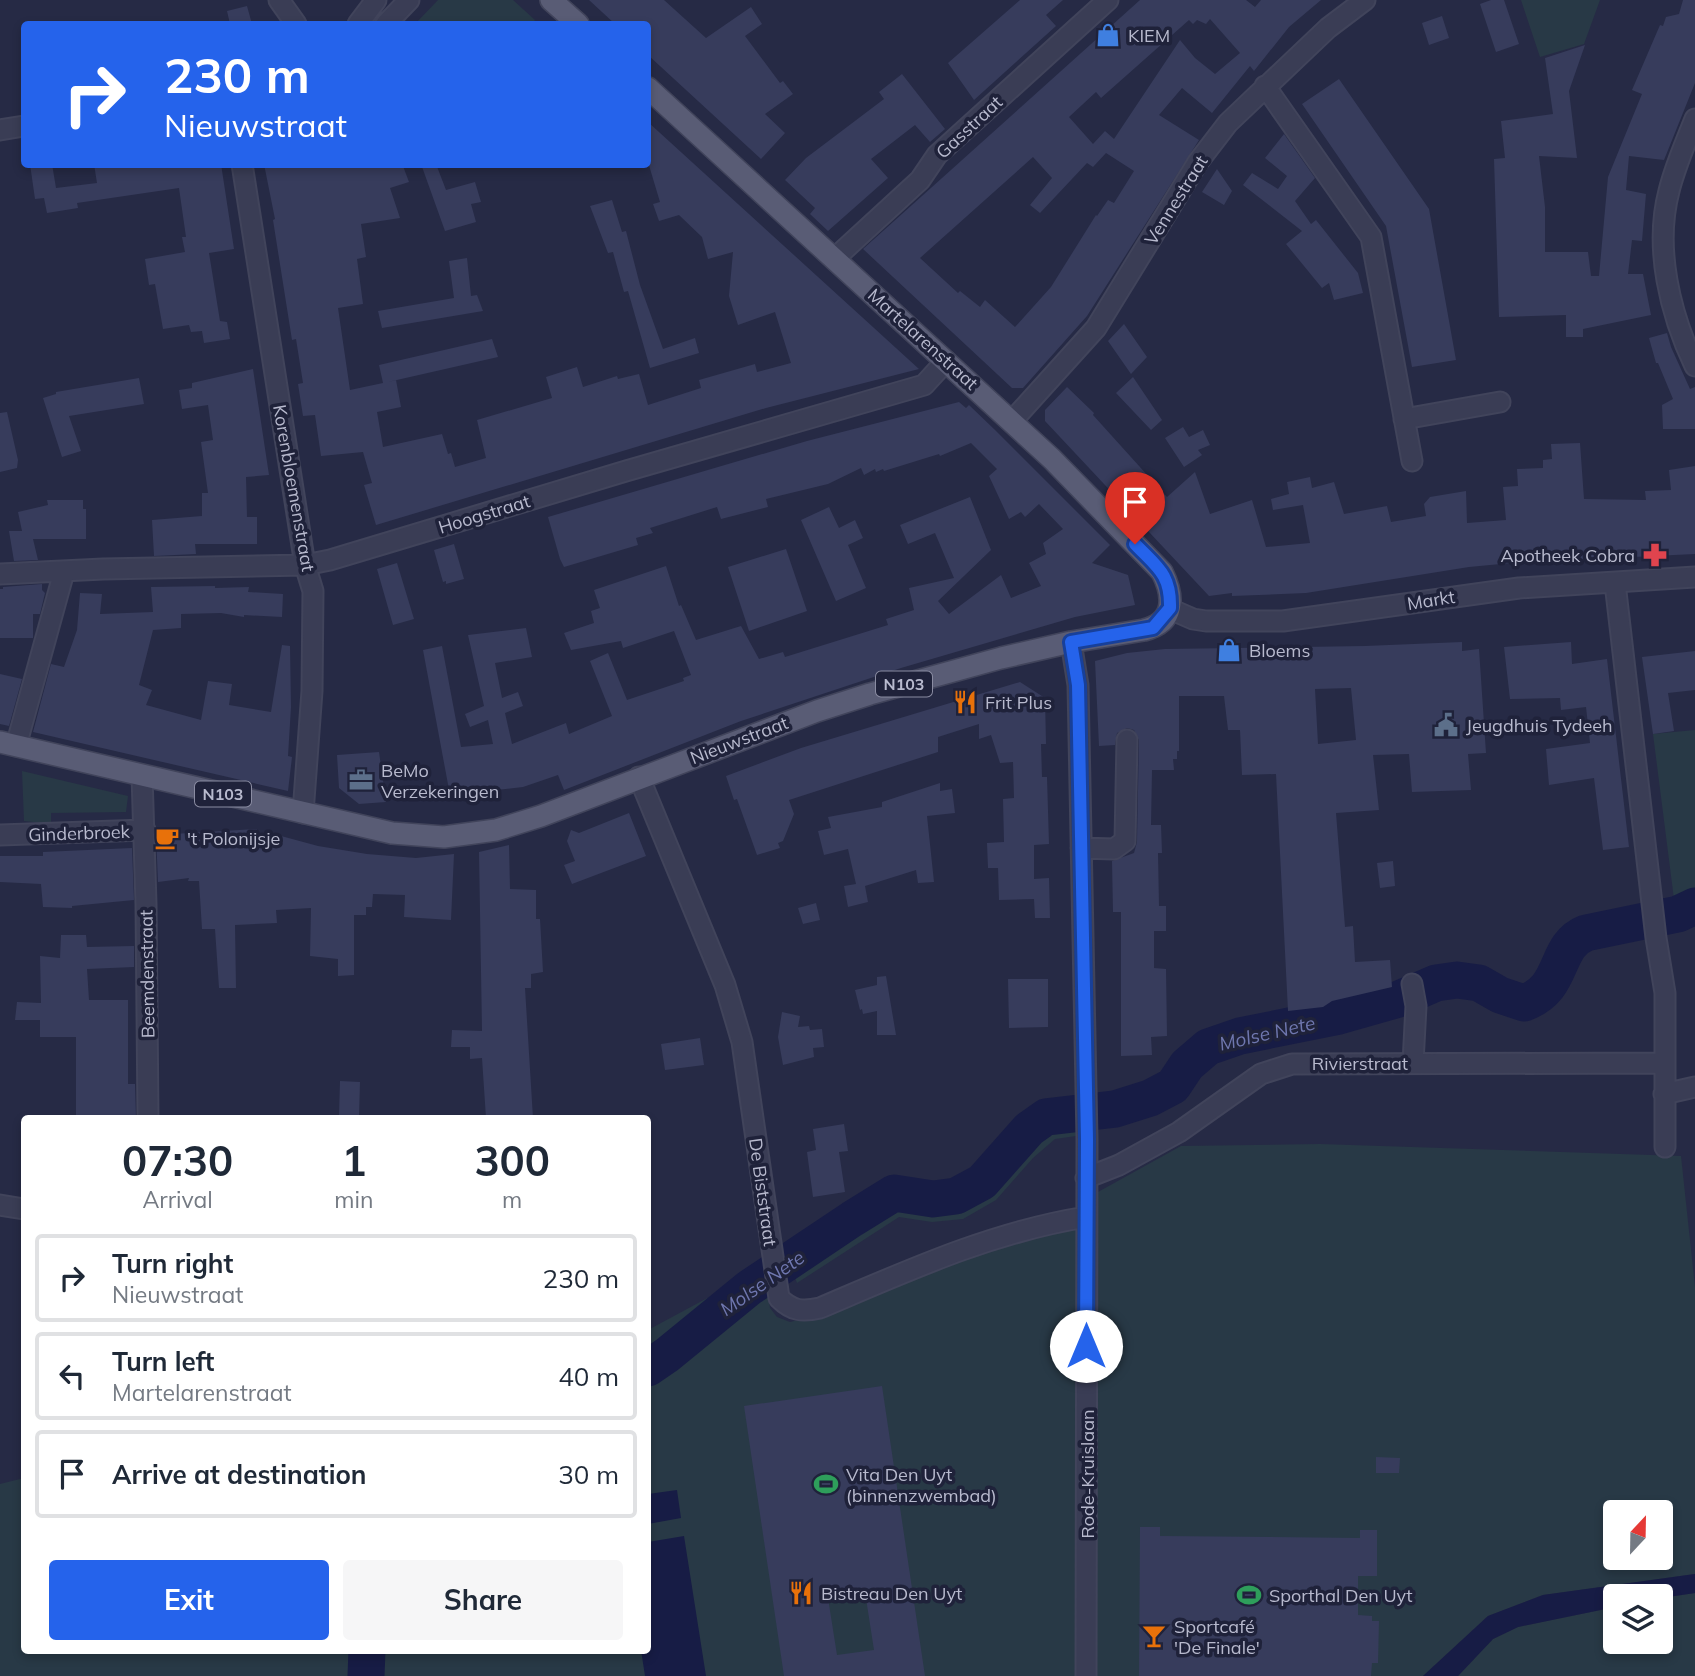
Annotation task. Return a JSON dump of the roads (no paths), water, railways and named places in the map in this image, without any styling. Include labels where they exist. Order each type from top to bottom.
[{"type":"main road","points":[[551,0],[575,21]]},
{"type":"main road","name":"Martelarenstraat","points":[[651,91],[1052,459],[1162,572],[1171,589],[1170,608]]},
{"type":"main road","name":"Nieuwstraat","points":[[303,813],[392,832],[444,837],[496,830],[817,711],[870,694],[1001,658],[1071,642],[1153,628],[1170,608]]},
{"type":"main road","name":"N103","points":[[8,744],[303,813]]},
{"type":"street","points":[[279,0],[294,21]]},
{"type":"street","points":[[360,21],[376,0]]},
{"type":"street","points":[[389,21],[409,0]]},
{"type":"street","name":"Gasstraat","points":[[834,259],[920,180],[937,155],[1108,0]]},
{"type":"street","name":"Vennestraat","points":[[1012,421],[1096,328],[1198,163],[1228,123],[1328,28],[1365,0]]},
{"type":"street","points":[[1265,86],[1371,237],[1412,461]]},
{"type":"street","points":[[1695,119],[1675,167],[1664,217],[1666,273],[1671,301],[1686,348],[1695,366]]},
{"type":"street","points":[[0,130],[21,127]]},
{"type":"street","name":"Korenbloemenstraat","points":[[243,168],[305,565],[313,591],[312,691],[303,813]]},
{"type":"street","name":"Hoogstraat","points":[[0,575],[103,569],[305,565],[330,560],[924,385],[946,361]]},
{"type":"street","points":[[1404,419],[1500,402]]},
{"type":"street","points":[[8,744],[64,572]]},
{"type":"street","name":"Markt","points":[[1170,608],[1193,619],[1206,621],[1283,621],[1519,588],[1695,577]]},
{"type":"street","points":[[1615,583],[1655,931],[1665,993],[1665,1147]]},
{"type":"street","name":"Rode-Kruislaan","points":[[1071,642],[1078,685],[1087,1133],[1086,1676]]},
{"type":"street","points":[[1081,848],[1114,849],[1125,841],[1127,740]]},
{"type":"street","name":"Ginderbroek","points":[[0,835],[145,830],[142,775]]},
{"type":"street","name":"De Biststraat","points":[[639,777],[725,985],[742,1042],[779,1298],[790,1309],[804,1311],[820,1308],[972,1245],[1027,1228],[1086,1217]]},
{"type":"street","name":"Beemdenstraat","points":[[145,830],[148,1115]]},
{"type":"street","points":[[1412,984],[1416,1006],[1413,1063]]},
{"type":"street","name":"Rivierstraat","points":[[1086,1178],[1119,1166],[1179,1132],[1261,1074],[1292,1064],[1665,1063]]},
{"type":"street","points":[[1664,1094],[1695,1087]]},
{"type":"street","points":[[0,1205],[21,1208]]},
{"type":"waterway","name":"Molse Nete","points":[[651,1366],[749,1288],[894,1193],[933,1199],[956,1196],[982,1182],[1029,1129],[1046,1117],[1115,1109],[1150,1098],[1173,1086],[1187,1065],[1208,1047],[1240,1036],[1339,1016],[1399,999],[1436,983],[1457,980],[1479,983],[1500,995],[1524,1003],[1547,988],[1568,947],[1586,933],[1678,914],[1695,906]]},
{"type":"waterway","name":"Molse Nete","points":[[366,1676],[367,1654]]},
{"type":"place","name":"KIEM","points":[[1108,35]]},
{"type":"place","name":"Apotheek Cobra","points":[[1655,555]]},
{"type":"place","name":"Bloems","points":[[1229,650]]},
{"type":"place","name":"Frit Plus","points":[[965,702]]},
{"type":"place","name":"Jeugdhuis Tydeeh","points":[[1446,725]]},
{"type":"place","name":"BeMo Verzekeringen","points":[[361,780]]},
{"type":"place","name":"'t Polonijsje","points":[[167,838]]},
{"type":"place","name":"Vita Den Uyt (binnenzwembad)","points":[[826,1484]]},
{"type":"place","name":"Bistreau Den Uyt","points":[[801,1593]]},
{"type":"place","name":"Sporthal Den Uyt","points":[[1249,1595]]},
{"type":"place","name":"Sportcafé 'De Finale'","points":[[1154,1636]]}]
